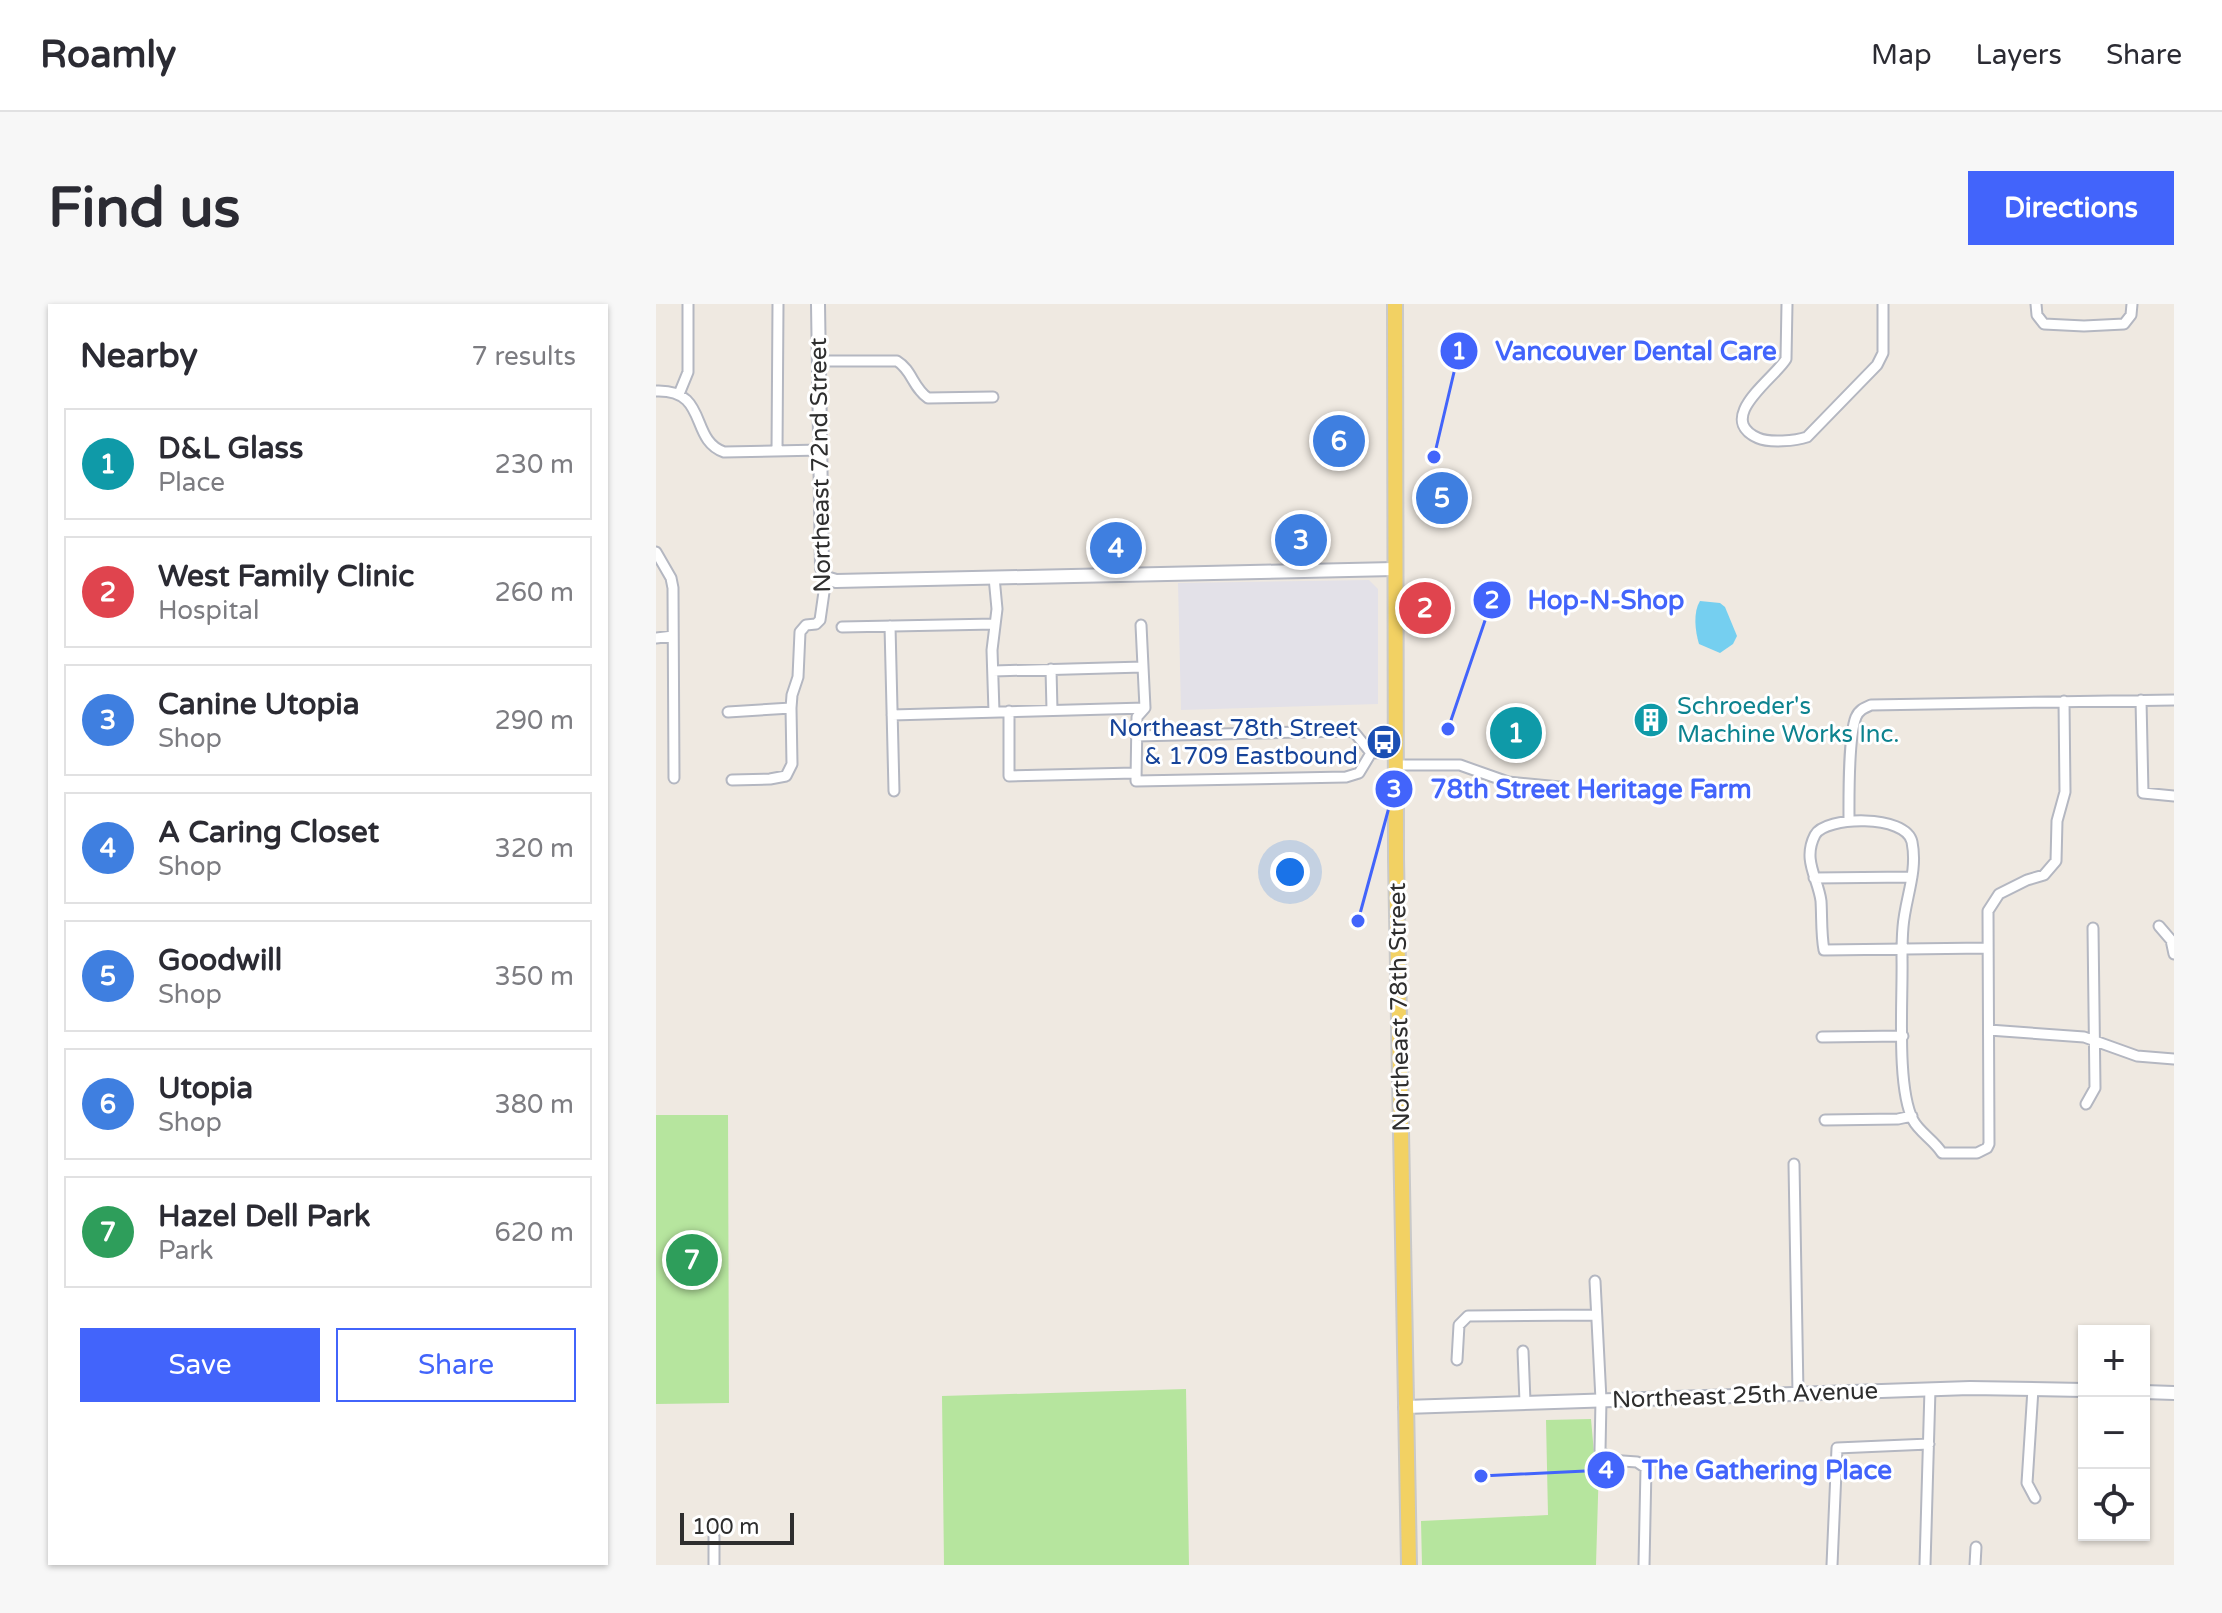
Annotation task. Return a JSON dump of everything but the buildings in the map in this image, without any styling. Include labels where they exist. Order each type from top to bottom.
[{"type":"main road","name":"Northeast 78th Street","points":[[1395,304],[1396,759],[1409,1565]]},
{"type":"street","points":[[679,394],[688,372],[688,304]]},
{"type":"street","points":[[777,451],[778,304]]},
{"type":"street","name":"Northeast 72nd Street","points":[[791,708],[798,677],[800,632],[806,625],[816,624],[820,620],[826,578],[822,568],[818,304]]},
{"type":"street","points":[[1787,304],[1786,359],[1744,407],[1744,423],[1751,433],[1764,439],[1805,438],[1880,361],[1883,353],[1883,304]]},
{"type":"street","points":[[2036,304],[2040,321],[2050,326],[2114,326],[2128,320],[2132,304]]},
{"type":"street","points":[[819,361],[897,361],[906,367],[917,388],[928,398],[993,397]]},
{"type":"street","points":[[656,391],[674,391],[686,398],[716,449],[724,452],[821,450]]},
{"type":"street","points":[[656,552],[672,582],[674,778]]},
{"type":"street","points":[[826,578],[836,581],[1394,569]]},
{"type":"street","points":[[994,577],[994,712]]},
{"type":"street","points":[[842,627],[995,624]]},
{"type":"street","points":[[1141,625],[1145,708],[1137,717],[1136,781],[1346,777],[1359,773],[1371,753]]},
{"type":"street","points":[[890,626],[894,791]]},
{"type":"street","points":[[656,638],[673,636]]},
{"type":"street","points":[[993,671],[1143,667]]},
{"type":"street","points":[[1051,669],[1052,710]]},
{"type":"street","points":[[2141,700],[2143,793],[2174,796]]},
{"type":"street","points":[[1849,821],[1855,723],[1859,712],[1871,705],[2174,700]]},
{"type":"street","points":[[1987,948],[1902,950],[1824,950],[1820,897],[1811,871],[1812,846],[1817,831],[1849,821],[1893,823],[1910,836],[1913,844],[1911,893],[1903,925],[1902,950],[1904,1090],[1917,1126],[1942,1153],[1949,1155],[1977,1153],[1989,1144],[1988,911],[1992,901],[2014,885],[2044,875],[2056,861],[2057,821],[2065,792],[2064,701]]},
{"type":"street","points":[[728,712],[791,708],[792,764],[786,776],[732,780]]},
{"type":"street","points":[[892,715],[1145,708]]},
{"type":"street","points":[[1009,711],[1009,776],[1135,773]]},
{"type":"street","points":[[1136,736],[1354,732],[1371,753],[1396,759],[1460,765],[1515,783],[1560,787]]},
{"type":"street","points":[[1814,878],[1912,877]]},
{"type":"street","points":[[2159,926],[2171,940],[2174,954]]},
{"type":"street","points":[[2086,1104],[2095,1088],[2093,928]]},
{"type":"street","points":[[1989,1030],[2084,1037],[2137,1056],[2174,1059]]},
{"type":"street","points":[[1822,1037],[1903,1036]]},
{"type":"street","points":[[1825,1120],[1912,1116]]},
{"type":"street","points":[[1794,1164],[1798,1393]]},
{"type":"street","points":[[1595,1281],[1601,1453],[1609,1460],[1640,1462],[1647,1471],[1644,1565]]},
{"type":"street","points":[[1457,1360],[1459,1325],[1468,1316],[1595,1315]]},
{"type":"street","points":[[1523,1351],[1525,1402]]},
{"type":"street","points":[[1925,1565],[1930,1389]]},
{"type":"street","name":"Northeast 25th Avenue","points":[[1405,1407],[1930,1389],[2078,1390]]},
{"type":"street","points":[[2033,1389],[2027,1483],[2035,1498]]},
{"type":"street","points":[[2150,1392],[2174,1393]]},
{"type":"street","points":[[1832,1565],[1837,1448],[1929,1444]]},
{"type":"street","points":[[714,1537],[714,1565]]},
{"type":"street","points":[[1975,1565],[1976,1547]]},
{"type":"shaded area","points":[[1369,580],[1378,589],[1378,704],[1181,710],[1178,583]]},
{"type":"green space","points":[[656,1115],[728,1115],[729,1403],[656,1404]]},
{"type":"green space","points":[[1186,1389],[1189,1565],[944,1565],[942,1396]]},
{"type":"green space","points":[[1591,1419],[1594,1453],[1599,1464],[1596,1565],[1422,1565],[1421,1521],[1548,1515],[1546,1420]]},
{"type":"water","points":[[1700,601],[1720,603],[1725,607],[1737,636],[1733,644],[1720,653],[1699,644],[1695,622]]},
{"type":"place","name":"Utopia","points":[[1339,441]]},
{"type":"place","name":"Vancouver Dental Care","points":[[1434,457]]},
{"type":"place","name":"Goodwill","points":[[1442,498]]},
{"type":"place","name":"Canine Utopia","points":[[1301,540]]},
{"type":"place","name":"A Caring Closet","points":[[1116,548]]},
{"type":"place","name":"West Family Clinic","points":[[1425,608]]},
{"type":"place","name":"Schroeder's Machine Works Inc.","points":[[1651,720]]},
{"type":"place","name":"Hop-N-Shop","points":[[1448,729]]},
{"type":"place","name":"D&L Glass","points":[[1516,733]]},
{"type":"place","name":"Northeast 78th Street & 1709 Eastbound","points":[[1384,742]]},
{"type":"place","name":"78th Street Heritage Farm","points":[[1358,921]]},
{"type":"place","name":"Hazel Dell Park","points":[[692,1260]]},
{"type":"place","name":"The Gathering Place","points":[[1481,1476]]}]
